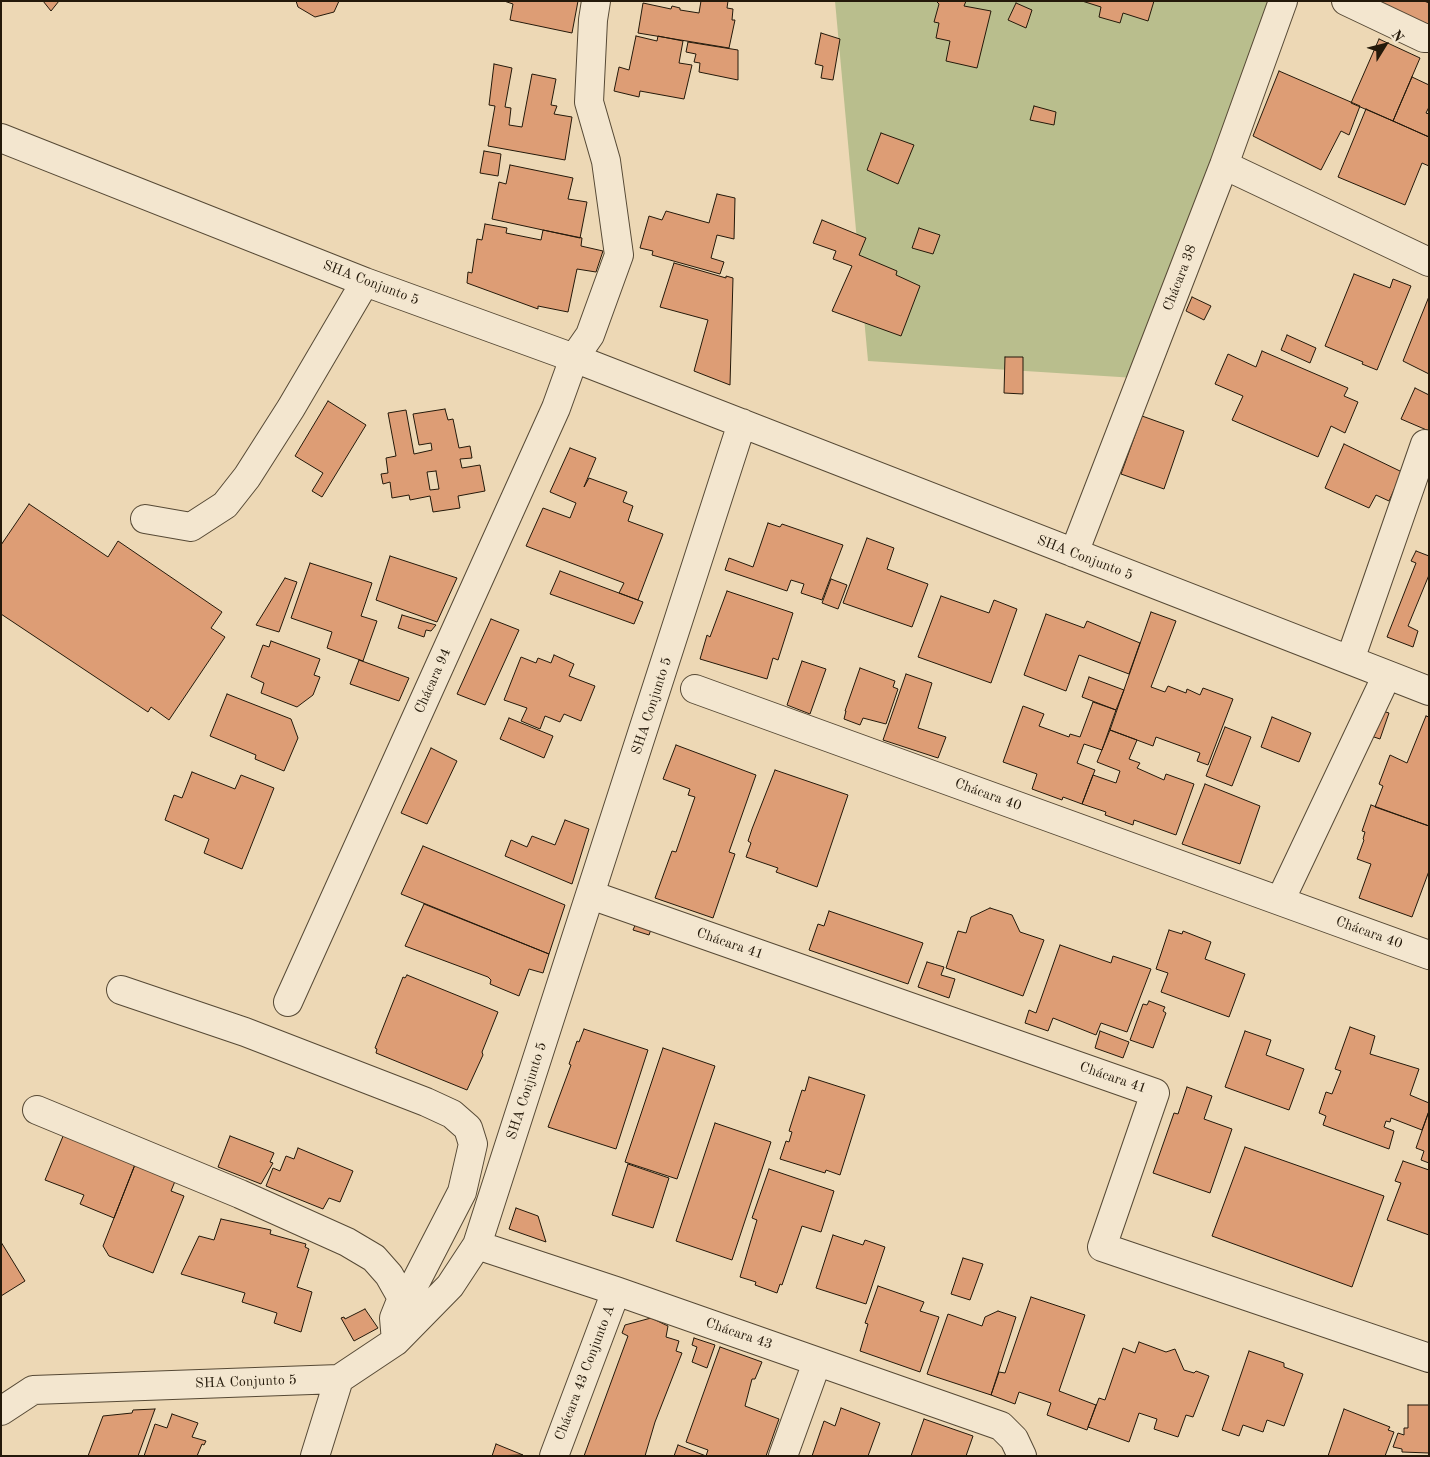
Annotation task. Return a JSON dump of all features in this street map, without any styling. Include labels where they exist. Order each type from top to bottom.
[{"type":"street","name":"Chácara 94","points":[[288,1002],[556,408],[574,358],[590,335],[619,256],[606,161],[589,102],[593,20],[596,1]]},
{"type":"street","name":"Chácara 38","points":[[1074,553],[1224,165],[1282,1]]},
{"type":"street","points":[[1346,1],[1424,38],[1429,38]]},
{"type":"street","name":"SHA Conjunto 5","points":[[1,138],[365,282],[574,358],[1429,691]]},
{"type":"street","points":[[1224,165],[1429,262]]},
{"type":"street","points":[[145,519],[191,527],[225,505],[248,477],[365,282]]},
{"type":"street","name":"SHA Conjunto 5","points":[[1,1411],[33,1390],[339,1379],[396,1342],[450,1286],[477,1245],[742,423]]},
{"type":"street","points":[[1350,660],[1425,444]]},
{"type":"street","points":[[1280,901],[1387,675]]},
{"type":"street","name":"Chácara 40","points":[[695,690],[1429,955]]},
{"type":"street","name":"Chácara 41","points":[[591,895],[1155,1093],[1102,1247],[1429,1358]]},
{"type":"street","points":[[121,990],[246,1032],[426,1102],[452,1114],[468,1128],[473,1144],[462,1192],[413,1287],[402,1298],[394,1318],[396,1342]]},
{"type":"street","points":[[37,1110],[240,1194],[347,1242],[374,1258],[389,1275],[402,1298]]},
{"type":"street","name":"Chácara 43","points":[[477,1245],[616,1291],[1001,1426],[1014,1439],[1022,1456]]},
{"type":"street","name":"Chácara 43 Conjunto A","points":[[554,1456],[616,1291]]},
{"type":"street","points":[[783,1456],[817,1362]]},
{"type":"street","points":[[315,1456],[339,1379]]},
{"type":"green space","points":[[835,1],[1273,1],[1151,379],[868,361]]},
{"type":"building","points":[[43,1],[59,1],[51,11]]},
{"type":"building","points":[[296,1],[339,1],[334,12],[315,17],[298,7]]},
{"type":"building","points":[[504,1],[578,1],[572,33],[510,20],[513,4]]},
{"type":"building","points":[[701,1],[728,1],[727,8],[733,9],[732,20],[735,20],[729,48],[638,33],[643,3],[671,9],[672,6],[680,8],[680,10],[699,13]]},
{"type":"building","points":[[936,1],[966,1],[964,6],[991,11],[977,68],[946,61],[950,41],[936,38],[939,23],[934,22],[939,4]]},
{"type":"building","points":[[1082,1],[1154,1],[1148,21],[1123,13],[1120,23],[1099,17],[1101,7]]},
{"type":"building","points":[[1374,1],[1424,1],[1429,3],[1429,30]]},
{"type":"building","points":[[1016,3],[1032,10],[1026,28],[1008,20]]},
{"type":"building","points":[[821,33],[840,39],[833,80],[821,78],[823,66],[815,64]]},
{"type":"building","points":[[636,36],[657,41],[658,36],[683,41],[679,63],[692,65],[684,99],[640,91],[639,97],[614,91],[619,67],[629,70]]},
{"type":"building","points":[[1379,39],[1420,58],[1393,121],[1351,103]]},
{"type":"building","points":[[688,42],[738,50],[738,80],[699,72],[700,63],[694,62],[696,54],[686,52]]},
{"type":"building","points":[[494,64],[512,68],[505,107],[511,108],[509,125],[522,127],[532,74],[556,79],[551,105],[557,106],[554,114],[572,117],[565,160],[488,146],[495,106],[489,105]]},
{"type":"building","points":[[1279,71],[1360,106],[1349,135],[1341,131],[1321,170],[1253,136]]},
{"type":"building","points":[[1412,77],[1429,85],[1429,107],[1426,113],[1429,114],[1429,137],[1393,121]]},
{"type":"building","points":[[1034,106],[1056,112],[1054,125],[1030,120]]},
{"type":"building","points":[[1366,109],[1429,137],[1429,166],[1422,163],[1405,205],[1338,177]]},
{"type":"building","points":[[881,133],[914,145],[898,184],[867,170]]},
{"type":"building","points":[[484,151],[501,154],[498,176],[480,173]]},
{"type":"building","points":[[510,165],[573,178],[568,199],[587,202],[580,238],[492,219],[499,182],[506,184]]},
{"type":"building","points":[[717,194],[735,198],[734,239],[717,235],[711,258],[724,262],[720,274],[652,255],[653,251],[640,248],[649,216],[662,220],[666,211],[709,223]]},
{"type":"building","points":[[822,220],[866,238],[859,255],[897,271],[896,275],[920,286],[901,336],[832,311],[852,266],[833,259],[836,251],[813,243]]},
{"type":"building","points":[[485,224],[507,228],[506,233],[541,240],[543,230],[582,238],[581,246],[603,251],[596,272],[577,269],[568,312],[538,306],[538,309],[467,283],[468,272],[472,273],[477,239],[482,240]]},
{"type":"building","points":[[919,228],[940,235],[933,254],[912,248]]},
{"type":"building","points":[[674,263],[726,278],[726,276],[733,278],[730,385],[694,371],[708,320],[660,307]]},
{"type":"building","points":[[1354,274],[1390,288],[1393,279],[1411,286],[1377,370],[1325,346]]},
{"type":"building","points":[[1192,297],[1211,306],[1204,320],[1186,311]]},
{"type":"building","points":[[1429,300],[1429,374],[1403,361]]},
{"type":"building","points":[[1287,335],[1316,348],[1310,363],[1281,350]]},
{"type":"building","points":[[1262,351],[1348,388],[1344,396],[1358,402],[1345,433],[1331,426],[1318,457],[1232,420],[1243,396],[1215,384],[1228,354],[1256,367]]},
{"type":"building","points":[[1005,357],[1023,357],[1023,394],[1004,393]]},
{"type":"building","points":[[1415,388],[1429,395],[1429,431],[1401,419]]},
{"type":"building","points":[[328,401],[366,425],[322,497],[312,491],[323,473],[295,456]]},
{"type":"building","points":[[445,409],[448,420],[453,419],[459,448],[470,446],[472,458],[460,459],[462,468],[480,465],[485,491],[458,496],[460,508],[433,512],[430,496],[410,500],[409,495],[392,498],[390,482],[383,484],[381,474],[388,473],[386,458],[396,456],[388,413],[406,410],[414,454],[432,450],[431,443],[419,445],[413,414]],"holes":[[[436,471],[439,489],[430,490],[427,472]]]},
{"type":"building","points":[[1142,416],[1184,431],[1164,489],[1121,474]]},
{"type":"building","points":[[1344,444],[1402,472],[1389,501],[1376,495],[1369,508],[1325,488]]},
{"type":"building","points":[[570,448],[596,458],[584,487],[589,478],[627,492],[623,502],[633,506],[628,521],[663,534],[638,600],[619,593],[624,583],[526,546],[543,508],[570,518],[576,503],[550,492]]},
{"type":"building","points":[[29,504],[108,557],[118,541],[222,612],[211,628],[225,637],[169,720],[151,707],[148,712],[1,614],[1,545]]},
{"type":"building","points":[[768,523],[780,527],[782,524],[843,545],[822,600],[801,593],[804,584],[791,580],[787,591],[725,570],[729,558],[753,567]]},
{"type":"building","points":[[867,538],[894,548],[887,569],[928,584],[912,627],[843,603]]},
{"type":"building","points":[[1416,551],[1429,556],[1429,575],[1408,626],[1418,631],[1413,647],[1387,637],[1416,563],[1411,561]]},
{"type":"building","points":[[390,556],[457,578],[437,622],[376,600]]},
{"type":"building","points":[[310,563],[372,583],[361,616],[377,621],[363,661],[327,648],[332,632],[291,618]]},
{"type":"building","points":[[560,571],[643,602],[634,624],[550,594]]},
{"type":"building","points":[[285,578],[297,582],[279,632],[256,625]]},
{"type":"building","points":[[831,579],[847,585],[838,609],[822,603]]},
{"type":"building","points":[[727,591],[793,613],[778,660],[773,658],[767,679],[700,659],[707,635],[710,637]]},
{"type":"building","points":[[941,596],[989,613],[994,600],[1017,609],[991,683],[918,657]]},
{"type":"building","points":[[1151,612],[1176,621],[1151,687],[1165,692],[1168,686],[1186,693],[1187,689],[1200,695],[1203,688],[1233,699],[1208,765],[1197,761],[1200,753],[1156,737],[1153,746],[1110,730]]},
{"type":"building","points":[[1046,614],[1084,628],[1087,621],[1140,643],[1129,674],[1079,655],[1066,691],[1024,675]]},
{"type":"building","points":[[402,615],[436,625],[431,631],[426,630],[424,637],[398,628]]},
{"type":"building","points":[[491,619],[519,630],[485,705],[457,694]]},
{"type":"building","points":[[271,641],[320,659],[314,675],[320,677],[313,695],[297,707],[261,693],[264,683],[251,677],[263,645],[269,647]]},
{"type":"building","points":[[554,655],[574,664],[569,676],[595,686],[581,721],[564,714],[560,722],[545,716],[540,729],[521,721],[527,708],[504,700],[521,657],[536,663],[538,658],[551,663]]},
{"type":"building","points":[[359,660],[409,678],[399,701],[350,684]]},
{"type":"building","points":[[802,661],[826,669],[810,714],[787,705]]},
{"type":"building","points":[[860,668],[895,681],[893,687],[898,689],[886,724],[863,718],[860,725],[844,719]]},
{"type":"building","points":[[906,674],[932,683],[918,728],[946,737],[938,758],[883,740]]},
{"type":"building","points":[[1089,677],[1124,690],[1116,710],[1082,697]]},
{"type":"building","points":[[227,694],[291,719],[298,738],[284,771],[255,759],[256,755],[210,736]]},
{"type":"building","points":[[1093,702],[1116,710],[1102,750],[1084,744],[1077,763],[1095,770],[1082,804],[1063,797],[1062,800],[1032,789],[1037,774],[1003,762],[1023,706],[1044,714],[1039,726],[1069,737],[1070,734],[1080,737]]},
{"type":"building","points":[[1376,709],[1389,713],[1380,739],[1365,734]]},
{"type":"building","points":[[1426,716],[1429,717],[1429,826],[1375,807],[1383,786],[1379,784],[1390,755],[1407,763]]},
{"type":"building","points":[[1272,717],[1311,733],[1299,762],[1261,747]]},
{"type":"building","points":[[509,718],[553,736],[544,758],[500,739]]},
{"type":"building","points":[[1225,727],[1251,737],[1232,786],[1206,776]]},
{"type":"building","points":[[1110,730],[1137,740],[1129,759],[1140,763],[1137,768],[1164,780],[1166,774],[1194,784],[1176,835],[1134,820],[1133,825],[1105,815],[1106,812],[1082,804],[1093,775],[1116,783],[1120,771],[1097,762]]},
{"type":"building","points":[[676,745],[756,775],[729,852],[735,854],[713,918],[655,898],[672,851],[676,852],[695,797],[688,795],[690,789],[663,779]]},
{"type":"building","points":[[431,748],[457,761],[427,824],[401,813]]},
{"type":"building","points":[[775,770],[848,795],[817,887],[776,872],[778,868],[746,857],[751,843],[748,841],[752,829]]},
{"type":"building","points":[[192,772],[235,789],[241,775],[274,788],[242,869],[204,853],[209,839],[165,820],[174,795],[182,798]]},
{"type":"building","points":[[1205,784],[1260,806],[1240,864],[1182,844]]},
{"type":"building","points":[[1371,805],[1429,826],[1429,871],[1412,917],[1359,898],[1371,864],[1357,859],[1364,840],[1365,832],[1362,831]]},
{"type":"building","points":[[565,820],[589,829],[572,884],[505,856],[511,840],[527,847],[532,836],[555,845]]},
{"type":"building","points":[[423,846],[565,905],[549,954],[401,894]]},
{"type":"building","points":[[424,904],[549,954],[543,973],[529,969],[519,996],[490,984],[491,980],[488,977],[405,946]]},
{"type":"building","points":[[990,908],[1012,915],[1020,932],[1044,940],[1023,996],[946,968],[958,931],[966,933],[971,917]]},
{"type":"building","points":[[829,911],[923,943],[908,984],[809,950],[818,924],[824,926]]},
{"type":"building","points":[[637,921],[654,921],[649,935],[633,930]]},
{"type":"building","points":[[1169,930],[1182,934],[1183,931],[1211,942],[1205,959],[1245,974],[1229,1017],[1161,992],[1168,973],[1156,969]]},
{"type":"building","points":[[1060,945],[1111,963],[1113,956],[1151,969],[1127,1032],[1101,1023],[1096,1035],[1053,1018],[1048,1031],[1025,1023],[1029,1010],[1036,1013]]},
{"type":"building","points":[[927,962],[944,967],[941,975],[955,979],[949,998],[918,987]]},
{"type":"building","points":[[407,975],[498,1012],[482,1052],[483,1055],[467,1090],[376,1053],[377,1049],[375,1048],[403,977],[405,978]]},
{"type":"building","points":[[1149,1001],[1165,1007],[1163,1011],[1166,1013],[1153,1048],[1130,1040],[1143,1004],[1147,1005]]},
{"type":"building","points":[[1350,1027],[1375,1036],[1370,1054],[1419,1069],[1410,1095],[1429,1103],[1429,1111],[1422,1130],[1391,1118],[1390,1122],[1386,1121],[1384,1127],[1394,1131],[1389,1149],[1323,1125],[1326,1116],[1319,1113],[1326,1092],[1332,1094],[1341,1071],[1335,1069]]},
{"type":"building","points":[[584,1029],[648,1050],[616,1149],[548,1127],[571,1065],[569,1064],[577,1041],[579,1042]]},
{"type":"building","points":[[1100,1031],[1129,1042],[1123,1058],[1095,1048]]},
{"type":"building","points":[[1245,1031],[1271,1040],[1266,1055],[1304,1069],[1289,1110],[1225,1087]]},
{"type":"building","points":[[663,1048],[715,1066],[677,1179],[625,1162]]},
{"type":"building","points":[[809,1077],[865,1095],[840,1175],[826,1170],[825,1173],[780,1159],[786,1141],[789,1142],[792,1132],[789,1131],[802,1090],[805,1091]]},
{"type":"building","points":[[1187,1087],[1212,1096],[1204,1119],[1232,1129],[1210,1193],[1153,1173],[1174,1113],[1178,1114]]},
{"type":"building","points":[[1429,1111],[1429,1163],[1421,1160],[1424,1151],[1416,1148]]},
{"type":"building","points":[[715,1123],[771,1142],[732,1260],[676,1241]]},
{"type":"building","points":[[66,1129],[138,1157],[114,1218],[80,1204],[84,1195],[45,1180]]},
{"type":"building","points":[[230,1136],[274,1153],[270,1162],[273,1163],[261,1184],[218,1167]]},
{"type":"building","points":[[1245,1147],[1384,1196],[1352,1287],[1212,1236]]},
{"type":"building","points":[[298,1148],[353,1171],[340,1202],[329,1198],[323,1209],[266,1186],[273,1168],[280,1171],[286,1156],[294,1159]]},
{"type":"building","points":[[138,1157],[178,1174],[171,1191],[184,1196],[153,1273],[109,1256],[103,1246]]},
{"type":"building","points":[[1403,1161],[1429,1170],[1429,1235],[1387,1220],[1401,1183],[1395,1181]]},
{"type":"building","points":[[628,1164],[669,1178],[653,1228],[612,1215]]},
{"type":"building","points":[[769,1169],[834,1191],[821,1232],[802,1226],[782,1285],[780,1284],[777,1293],[755,1285],[756,1282],[740,1277],[757,1220],[752,1218]]},
{"type":"building","points":[[516,1208],[538,1216],[546,1242],[509,1229]]},
{"type":"building","points":[[221,1219],[271,1230],[270,1234],[306,1244],[305,1247],[309,1249],[297,1287],[312,1292],[301,1332],[274,1323],[277,1313],[242,1302],[245,1293],[181,1274],[199,1236],[214,1240]]},
{"type":"building","points":[[833,1235],[863,1245],[865,1240],[885,1247],[866,1304],[816,1288]]},
{"type":"building","points":[[1,1242],[25,1281],[1,1296]]},
{"type":"building","points":[[963,1258],[983,1264],[970,1300],[951,1294]]},
{"type":"building","points":[[878,1286],[924,1302],[920,1311],[939,1317],[920,1372],[860,1351],[868,1324],[865,1323]]},
{"type":"building","points":[[1031,1297],[1085,1315],[1059,1391],[1096,1405],[1087,1430],[1047,1415],[1051,1403],[1019,1392],[1015,1404],[991,1395],[999,1372],[1005,1373]]},
{"type":"building","points":[[365,1309],[378,1328],[354,1341],[341,1318],[344,1317],[345,1319]]},
{"type":"building","points":[[998,1311],[1016,1317],[991,1395],[927,1374],[948,1314],[982,1326],[985,1317]]},
{"type":"building","points":[[651,1318],[668,1326],[666,1337],[679,1341],[676,1351],[682,1353],[655,1422],[645,1456],[584,1456],[628,1336],[622,1333],[625,1325]]},
{"type":"building","points":[[694,1338],[715,1345],[707,1368],[692,1362],[697,1347],[692,1345]]},
{"type":"building","points":[[1139,1342],[1166,1352],[1175,1349],[1184,1370],[1194,1373],[1196,1371],[1209,1376],[1193,1417],[1186,1415],[1178,1437],[1154,1429],[1157,1419],[1139,1413],[1129,1442],[1088,1427],[1099,1398],[1105,1400],[1123,1348],[1135,1353]]},
{"type":"building","points":[[720,1347],[762,1362],[755,1379],[752,1379],[745,1406],[779,1419],[766,1456],[706,1456],[708,1450],[686,1442]]},
{"type":"building","points":[[1249,1351],[1284,1363],[1284,1367],[1303,1374],[1284,1426],[1267,1420],[1263,1432],[1243,1425],[1239,1436],[1222,1430]]},
{"type":"building","points":[[1408,1405],[1429,1405],[1429,1453],[1402,1452],[1402,1449],[1393,1447],[1398,1433],[1404,1435],[1404,1428],[1408,1428]]},
{"type":"building","points":[[841,1408],[880,1423],[868,1456],[812,1456],[824,1421],[835,1426]]},
{"type":"building","points":[[155,1409],[138,1456],[88,1456],[103,1416],[132,1413],[133,1410]]},
{"type":"building","points":[[1344,1409],[1390,1427],[1388,1430],[1394,1432],[1385,1456],[1328,1456]]},
{"type":"building","points":[[172,1414],[198,1423],[192,1437],[206,1441],[204,1445],[202,1444],[197,1456],[144,1456],[155,1424],[167,1428]]},
{"type":"building","points":[[924,1419],[973,1436],[966,1456],[911,1456]]},
{"type":"building","points":[[496,1444],[523,1455],[492,1456]]},
{"type":"building","points":[[678,1445],[706,1456],[674,1456]]}]
